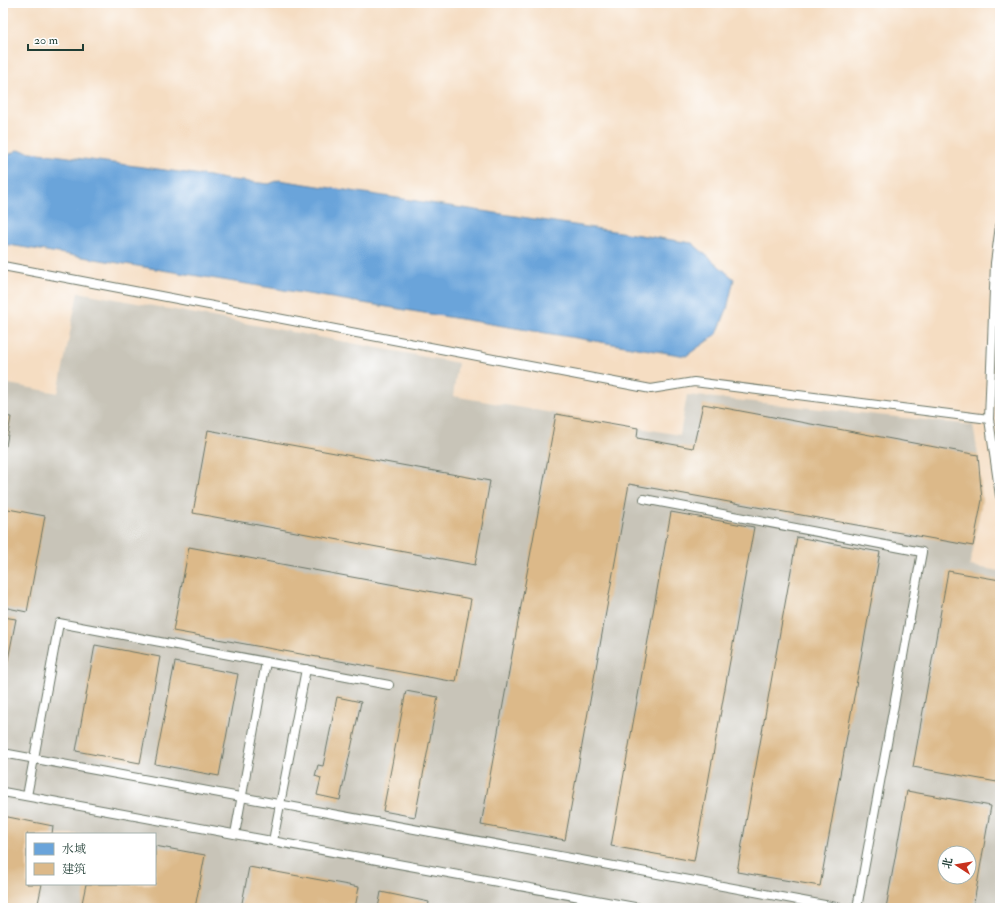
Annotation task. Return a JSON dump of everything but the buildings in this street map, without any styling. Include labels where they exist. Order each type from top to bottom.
[{"type":"lane","points":[[1000,226],[995,263],[989,418],[1000,496]]},
{"type":"lane","points":[[3,266],[651,389],[694,382],[989,418]]},
{"type":"lane","points":[[644,499],[922,552],[857,908]]},
{"type":"lane","points":[[26,796],[59,623],[389,685]]},
{"type":"lane","points":[[235,834],[266,662]]},
{"type":"lane","points":[[273,841],[306,669]]},
{"type":"lane","points":[[3,753],[841,908]]},
{"type":"lane","points":[[3,792],[640,908]]},
{"type":"shaded area","points":[[78,292],[458,363],[453,396],[680,435],[687,395],[973,425],[978,455],[982,500],[970,566],[1000,571],[1000,908],[3,908],[3,383],[58,393]]},
{"type":"water","points":[[17,150],[224,179],[269,184],[279,180],[692,243],[734,279],[727,309],[717,334],[686,356],[3,244],[3,158]]}]
